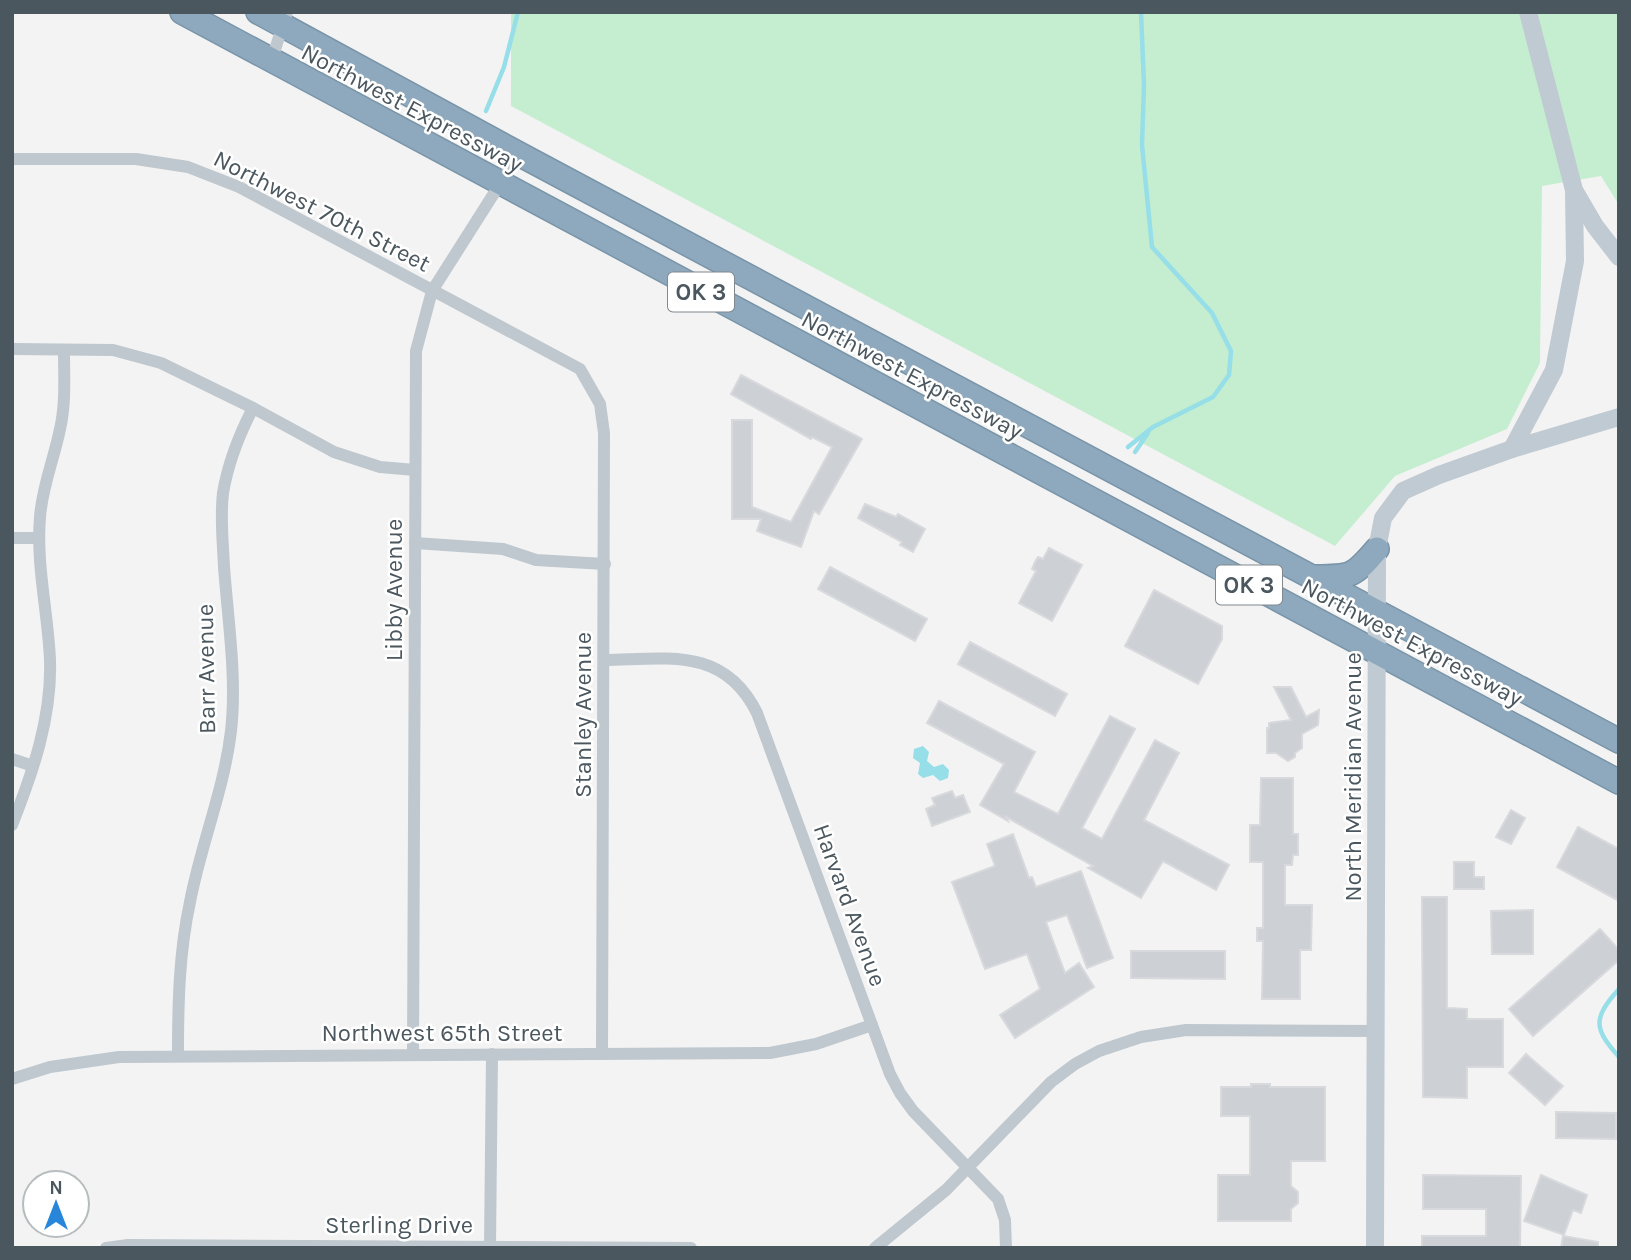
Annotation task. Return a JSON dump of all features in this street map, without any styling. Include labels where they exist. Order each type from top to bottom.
[{"type":"highway","name":"Northwest Expressway","points":[[182,12],[1619,782]]},
{"type":"highway","name":"Northwest Expressway","points":[[258,12],[285,19],[519,154],[1619,741]]},
{"type":"highway","points":[[902,398],[919,367]]},
{"type":"highway","points":[[1313,577],[1352,574],[1377,549]]},
{"type":"street","points":[[1512,449],[1554,370],[1575,261],[1574,190],[1528,12]]},
{"type":"street","points":[[271,62],[285,19]]},
{"type":"street","name":"Libby Avenue","points":[[413,1054],[416,351],[432,291],[519,154]]},
{"type":"street","name":"Northwest 70th Street","points":[[12,159],[136,159],[188,167],[239,187],[580,369],[587,380]]},
{"type":"street","points":[[1574,190],[1595,226],[1619,257]]},
{"type":"street","points":[[12,349],[113,350],[161,363],[334,452],[380,467],[415,470]]},
{"type":"street","points":[[12,825],[45,727],[50,680],[38,538],[44,490],[61,427],[64,350]]},
{"type":"street","name":"Stanley Avenue","points":[[587,380],[596,393],[603,416],[605,564],[602,1054]]},
{"type":"street","name":"Barr Avenue","points":[[178,1055],[178,1000],[183,941],[190,900],[218,797],[231,729],[231,659],[222,533],[223,495],[233,452],[253,408]]},
{"type":"street","name":"North Meridian Avenue","points":[[1375,1248],[1377,549],[1384,518],[1404,491],[1439,475],[1512,449],[1619,418]]},
{"type":"street","points":[[12,538],[38,538]]},
{"type":"street","points":[[415,543],[503,549],[536,560],[605,564]]},
{"type":"street","name":"Harvard Avenue","points":[[604,660],[695,660],[725,672],[749,696],[872,1026],[900,1093],[932,1134],[987,1185],[1003,1209],[1006,1248]]},
{"type":"street","points":[[12,759],[33,766]]},
{"type":"street","name":"Northwest 65th Street","points":[[12,1079],[50,1067],[119,1057],[769,1053],[816,1044],[872,1026]]},
{"type":"street","points":[[875,1248],[946,1190],[1063,1072],[1087,1057],[1123,1042],[1186,1030],[1376,1031]]},
{"type":"street","points":[[490,1246],[492,1054]]},
{"type":"street","name":"Sterling Drive","points":[[106,1248],[128,1245],[691,1248]]},
{"type":"green space","points":[[511,12],[1619,12],[1619,205],[1601,176],[1542,186],[1540,363],[1507,429],[1395,476],[1335,546],[511,106]]},
{"type":"water","points":[[923,746],[929,752],[927,761],[934,767],[943,764],[949,770],[948,778],[940,781],[933,775],[923,778],[918,774],[920,763],[913,758],[914,749]]},
{"type":"building","points":[[741,375],[862,439],[819,514],[814,511],[801,547],[757,531],[761,519],[732,519],[732,420],[752,420],[752,507],[791,522],[832,447],[812,437],[811,439],[731,394]]},
{"type":"building","points":[[865,504],[896,517],[898,514],[925,529],[913,552],[900,545],[902,542],[858,518]]},
{"type":"building","points":[[1049,548],[1082,565],[1052,621],[1019,603],[1036,571],[1032,569],[1035,562],[1038,557],[1043,559]]},
{"type":"building","points":[[830,567],[927,619],[915,641],[818,589]]},
{"type":"building","points":[[1154,590],[1222,626],[1222,639],[1198,684],[1125,646]]},
{"type":"building","points":[[970,642],[1067,694],[1055,716],[958,664]]},
{"type":"building","points":[[1274,687],[1291,687],[1306,717],[1319,710],[1318,725],[1302,734],[1302,748],[1288,761],[1276,753],[1267,753],[1269,723],[1291,720]]},
{"type":"building","points":[[939,701],[1035,752],[1014,792],[1058,814],[1110,716],[1135,729],[1082,828],[1102,839],[1155,740],[1179,753],[1144,820],[1229,865],[1216,890],[1163,861],[1141,898],[1088,868],[1093,866],[980,805],[1004,764],[927,723]]},
{"type":"building","points":[[1261,778],[1293,778],[1293,834],[1298,834],[1298,855],[1293,855],[1292,865],[1285,865],[1285,905],[1312,905],[1311,950],[1300,950],[1300,999],[1262,999],[1263,941],[1257,941],[1257,928],[1263,928],[1263,862],[1250,862],[1250,825],[1260,825]]},
{"type":"building","points":[[952,791],[955,798],[963,795],[970,812],[932,826],[926,809],[935,805],[932,798]]},
{"type":"building","points":[[1511,810],[1525,818],[1511,844],[1496,837]]},
{"type":"building","points":[[1578,827],[1619,849],[1619,901],[1557,867]]},
{"type":"building","points":[[1013,834],[1029,878],[1032,877],[1036,887],[1081,871],[1113,958],[1087,968],[1067,915],[1046,922],[1065,973],[1079,963],[1094,987],[1015,1038],[1000,1015],[1040,989],[1027,954],[985,969],[952,882],[995,866],[987,844]]},
{"type":"building","points":[[1454,862],[1474,862],[1474,877],[1484,877],[1484,889],[1454,889]]},
{"type":"building","points":[[1422,897],[1447,897],[1447,1008],[1467,1009],[1467,1019],[1503,1019],[1503,1067],[1467,1067],[1467,1098],[1423,1097]]},
{"type":"building","points":[[1533,910],[1533,954],[1492,954],[1491,911]]},
{"type":"building","points":[[1600,929],[1619,950],[1619,960],[1533,1036],[1509,1009]]},
{"type":"building","points":[[1131,951],[1225,951],[1225,979],[1131,978]]},
{"type":"building","points":[[1526,1054],[1563,1086],[1545,1105],[1509,1073]]},
{"type":"building","points":[[1251,1084],[1270,1084],[1270,1087],[1325,1087],[1325,1161],[1291,1161],[1291,1186],[1298,1192],[1298,1203],[1291,1209],[1291,1221],[1218,1221],[1218,1175],[1250,1175],[1250,1116],[1221,1116],[1221,1087],[1251,1087]]},
{"type":"building","points":[[1556,1112],[1616,1113],[1616,1139],[1556,1138]]},
{"type":"building","points":[[1423,1175],[1521,1176],[1520,1248],[1422,1248],[1422,1236],[1486,1236],[1486,1209],[1423,1209]]},
{"type":"building","points":[[1541,1175],[1587,1195],[1581,1213],[1573,1210],[1564,1235],[1524,1221]]},
{"type":"building","points":[[1563,1236],[1598,1242],[1598,1248],[1561,1248]]},
{"type":"waterway","points":[[486,111],[504,67],[518,12]]},
{"type":"waterway","points":[[1128,447],[1153,427],[1213,397],[1229,375],[1231,351],[1212,313],[1152,247],[1142,145],[1144,85],[1141,12]]},
{"type":"waterway","points":[[1135,452],[1148,433]]},
{"type":"waterway","points":[[1619,989],[1604,1008],[1600,1023],[1604,1038],[1619,1057]]}]
